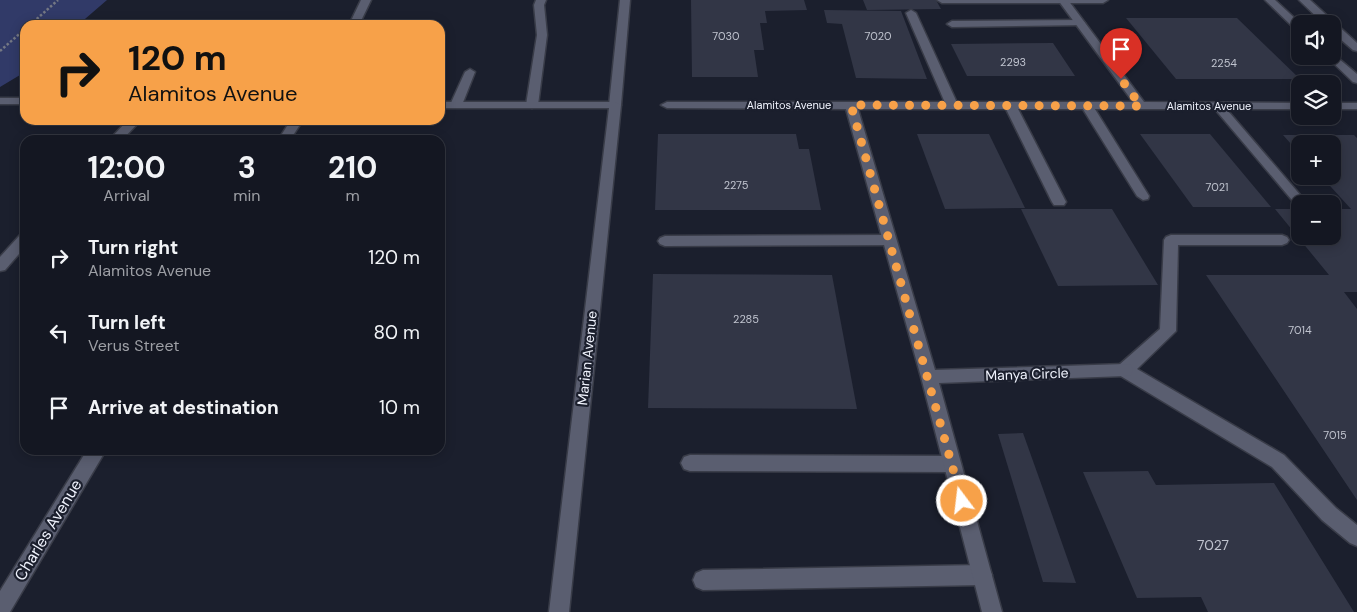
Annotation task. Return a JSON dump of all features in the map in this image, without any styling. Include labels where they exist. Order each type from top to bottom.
[{"type":"street","points":[[356,20],[366,0]]},
{"type":"street","points":[[532,105],[542,35],[539,5],[541,0]]},
{"type":"street","name":"Marian Avenue","points":[[559,612],[625,0]]},
{"type":"street","points":[[942,0],[1103,0]]},
{"type":"street","points":[[1063,0],[1141,106]]},
{"type":"street","points":[[1270,0],[1291,20]]},
{"type":"street","points":[[1304,0],[1320,15]]},
{"type":"street","points":[[911,13],[952,105]]},
{"type":"street","points":[[952,24],[1080,24]]},
{"type":"street","points":[[1341,34],[1357,48]]},
{"type":"street","points":[[1341,65],[1357,80]]},
{"type":"street","points":[[456,105],[470,72]]},
{"type":"street","points":[[0,101],[20,101]]},
{"type":"street","points":[[445,105],[615,105]]},
{"type":"street","name":"Alamitos Avenue","points":[[667,105],[1291,106]]},
{"type":"street","points":[[851,105],[992,612]]},
{"type":"street","points":[[1010,106],[1059,202]]},
{"type":"street","points":[[1086,106],[1143,196]]},
{"type":"street","points":[[1218,106],[1295,195]]},
{"type":"street","points":[[1341,106],[1357,106]]},
{"type":"street","points":[[120,135],[130,125]]},
{"type":"street","points":[[664,241],[889,240]]},
{"type":"street","points":[[1282,240],[1171,240],[1168,331],[1125,370],[1278,461],[1329,514],[1357,537]]},
{"type":"street","points":[[0,266],[20,244]]},
{"type":"street","name":"Manya Circle","points":[[928,377],[1125,370]]},
{"type":"street","name":"Charles Avenue","points":[[0,610],[93,455]]},
{"type":"street","points":[[690,463],[952,464]]},
{"type":"street","points":[[703,580],[982,575]]},
{"type":"path","points":[[36,20],[58,0]]},
{"type":"path","points":[[0,51],[20,33]]},
{"type":"shaded area","points":[[0,0],[107,0],[84,20],[20,20],[20,75],[0,87]]},
{"type":"building","points":[[691,0],[804,0],[807,10],[765,11],[767,23],[760,23],[764,50],[754,50],[758,77],[692,77]]},
{"type":"building","points":[[863,0],[936,0],[941,9],[867,10]]},
{"type":"building","points":[[824,10],[901,11],[927,79],[856,78],[842,24],[827,23]]},
{"type":"building","points":[[1126,18],[1237,18],[1296,75],[1291,75],[1291,79],[1176,79]]},
{"type":"building","points":[[1053,43],[1075,76],[967,76],[951,44]]},
{"type":"building","points":[[658,134],[796,134],[799,149],[809,149],[821,210],[655,210]]},
{"type":"building","points":[[917,134],[989,134],[1025,208],[945,209]]},
{"type":"building","points":[[1140,134],[1210,134],[1271,207],[1193,207]]},
{"type":"building","points":[[1283,135],[1291,135],[1291,144]]},
{"type":"building","points":[[1341,135],[1354,135],[1357,138],[1357,292],[1344,292],[1357,309],[1357,500],[1206,275],[1329,275],[1304,245],[1341,245],[1341,209],[1351,209],[1341,198],[1341,195],[1338,195],[1329,185],[1341,185]]},
{"type":"building","points":[[1021,209],[1112,209],[1158,285],[1058,286]]},
{"type":"building","points":[[1275,209],[1291,209],[1291,229]]},
{"type":"building","points":[[653,274],[832,275],[857,409],[648,408]]},
{"type":"building","points":[[1023,433],[1076,583],[1043,582],[998,434]]},
{"type":"building","points":[[1148,471],[1156,485],[1274,483],[1354,612],[1208,612],[1201,597],[1137,598],[1083,472]]},
{"type":"route","points":[[962,501],[851,105],[1141,106],[1121,79]]}]
